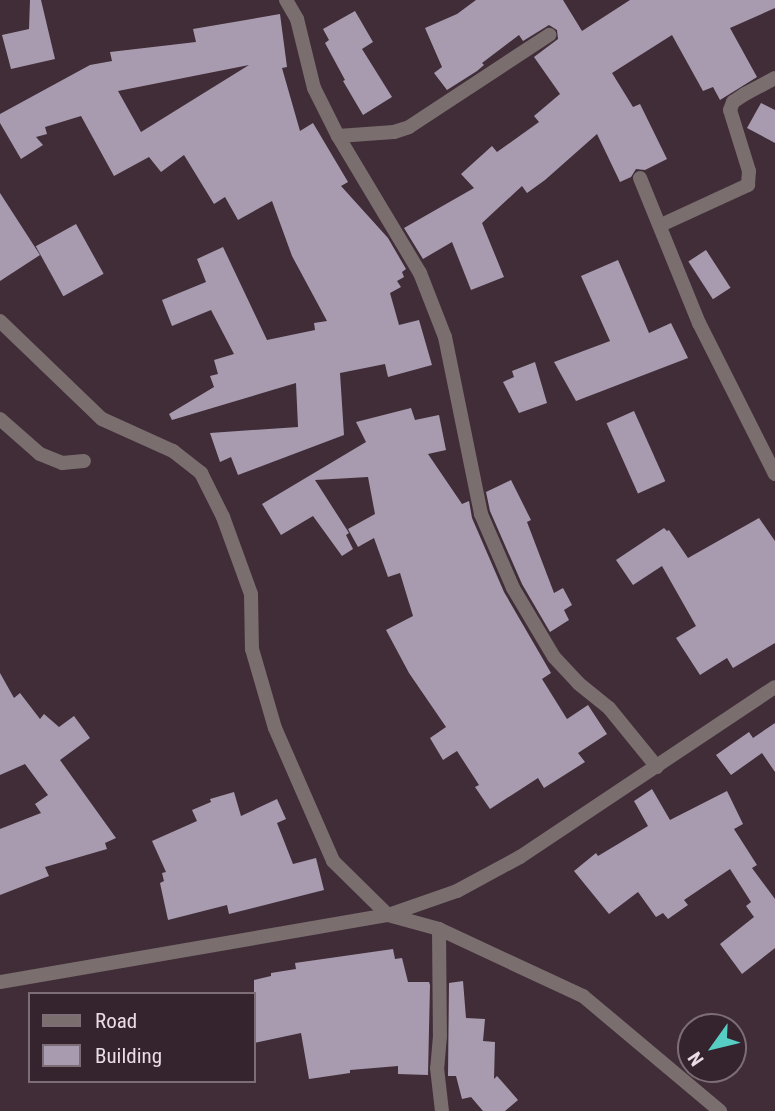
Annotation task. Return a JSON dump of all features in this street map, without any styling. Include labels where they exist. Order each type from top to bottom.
[{"type":"street","points":[[286,0],[298,19],[314,88],[338,136],[425,285],[445,337],[481,514],[513,588],[554,657],[578,684],[609,708],[657,767]]},
{"type":"street","points":[[338,136],[394,132],[409,127],[549,35]]},
{"type":"street","points":[[661,225],[748,185],[749,171],[730,110],[733,103],[745,94],[775,78]]},
{"type":"street","points":[[640,178],[699,323],[775,474]]},
{"type":"street","points":[[0,321],[102,419],[173,451],[201,473],[223,517],[251,594],[252,649],[275,728],[333,861],[388,915],[439,929],[583,996],[720,1111]]},
{"type":"street","points":[[0,419],[40,454],[62,463],[84,461]]},
{"type":"street","points":[[0,982],[388,915],[457,891],[510,862],[775,687]]},
{"type":"street","points":[[439,929],[440,1037],[437,1068],[442,1111]]},
{"type":"building","points":[[30,0],[41,0],[55,59],[11,69],[2,35],[29,29]]},
{"type":"building","points":[[476,0],[563,0],[582,31],[630,0],[775,0],[775,8],[730,28],[757,77],[720,100],[713,87],[703,91],[672,35],[612,73],[633,107],[640,104],[667,159],[645,170],[636,169],[631,177],[620,182],[597,134],[527,193],[522,186],[482,223],[504,277],[471,290],[452,242],[423,259],[404,228],[474,188],[461,174],[492,146],[497,152],[539,122],[534,116],[560,94],[534,57],[558,39],[557,30],[549,25],[523,41],[519,35],[482,63],[484,65],[477,71],[447,90],[434,73],[442,67],[425,28],[457,14]]},
{"type":"building","points":[[355,11],[373,42],[362,49],[392,97],[363,115],[325,43],[329,40],[323,29]]},
{"type":"building","points":[[280,14],[287,67],[282,68],[300,131],[313,123],[348,182],[341,186],[388,238],[406,269],[402,272],[404,277],[397,281],[401,287],[390,293],[399,325],[419,320],[432,365],[388,377],[385,364],[340,373],[344,435],[238,475],[231,457],[220,462],[210,433],[298,427],[296,383],[172,420],[169,414],[214,387],[210,376],[218,374],[214,360],[234,354],[211,310],[172,326],[162,300],[206,282],[197,259],[223,247],[267,340],[315,330],[314,323],[327,321],[292,256],[272,201],[238,220],[225,197],[214,204],[184,155],[161,172],[149,157],[114,176],[81,116],[45,127],[47,134],[36,137],[43,145],[21,159],[0,123],[0,114],[90,65],[112,61],[110,52],[196,42],[193,29]],"holes":[[[249,65],[141,132],[118,91]]]},
{"type":"building","points":[[761,103],[775,110],[775,143],[747,128]]},
{"type":"building","points":[[0,193],[40,255],[0,281]]},
{"type":"building","points":[[76,224],[104,274],[63,296],[36,246]]},
{"type":"building","points":[[706,250],[731,288],[713,299],[688,261]]},
{"type":"building","points":[[618,260],[649,333],[671,323],[688,358],[576,401],[554,362],[610,341],[581,276]]},
{"type":"building","points":[[535,362],[547,403],[519,413],[503,382],[514,377],[512,371]]},
{"type":"building","points":[[411,408],[415,420],[439,415],[446,450],[428,454],[462,504],[469,501],[472,518],[504,592],[551,673],[542,679],[567,719],[588,705],[607,734],[578,753],[585,762],[544,788],[538,778],[490,809],[475,787],[479,785],[457,751],[443,760],[430,738],[446,727],[409,673],[386,630],[413,616],[400,573],[388,577],[374,538],[358,547],[348,529],[375,514],[368,477],[315,480],[349,533],[346,535],[353,549],[342,556],[313,516],[281,535],[262,504],[366,442],[356,422]]},
{"type":"building","points":[[634,411],[665,481],[638,494],[607,423]]},
{"type":"building","points":[[511,480],[531,520],[527,522],[554,593],[563,588],[572,605],[564,610],[569,620],[550,632],[522,584],[490,511],[486,492]]},
{"type":"building","points":[[759,518],[775,541],[775,643],[733,668],[727,658],[700,675],[676,638],[696,626],[662,566],[633,585],[616,560],[664,528],[669,530],[688,558]]},
{"type":"building","points":[[0,673],[14,698],[20,693],[40,719],[44,714],[59,727],[74,716],[90,738],[60,760],[116,838],[105,843],[107,849],[45,867],[49,876],[0,895],[0,829],[41,813],[35,804],[48,795],[25,764],[0,775]]},
{"type":"building","points":[[775,723],[775,772],[762,753],[731,775],[716,755],[749,732],[753,738]]},
{"type":"building","points":[[652,789],[670,820],[727,791],[743,824],[734,829],[757,865],[752,868],[775,899],[775,948],[742,974],[720,944],[754,917],[746,906],[751,902],[730,869],[684,900],[688,905],[668,919],[663,913],[656,917],[638,892],[609,914],[574,871],[596,853],[598,856],[648,826],[634,801]]},
{"type":"building","points":[[234,792],[241,816],[277,799],[286,819],[277,823],[293,864],[316,858],[324,890],[229,914],[227,905],[168,920],[160,883],[164,881],[162,873],[166,872],[152,841],[197,821],[192,810],[211,802],[210,799]]},
{"type":"building","points":[[393,949],[395,959],[402,958],[408,982],[429,982],[430,985],[428,1075],[398,1074],[398,1066],[350,1070],[350,1073],[309,1079],[301,1033],[256,1043],[254,980],[271,976],[271,973],[296,969],[295,963]]},
{"type":"building","points":[[463,981],[466,1018],[485,1019],[483,1041],[495,1042],[494,1079],[497,1076],[518,1100],[505,1111],[483,1111],[471,1097],[462,1099],[456,1076],[448,1076],[449,983]]}]
